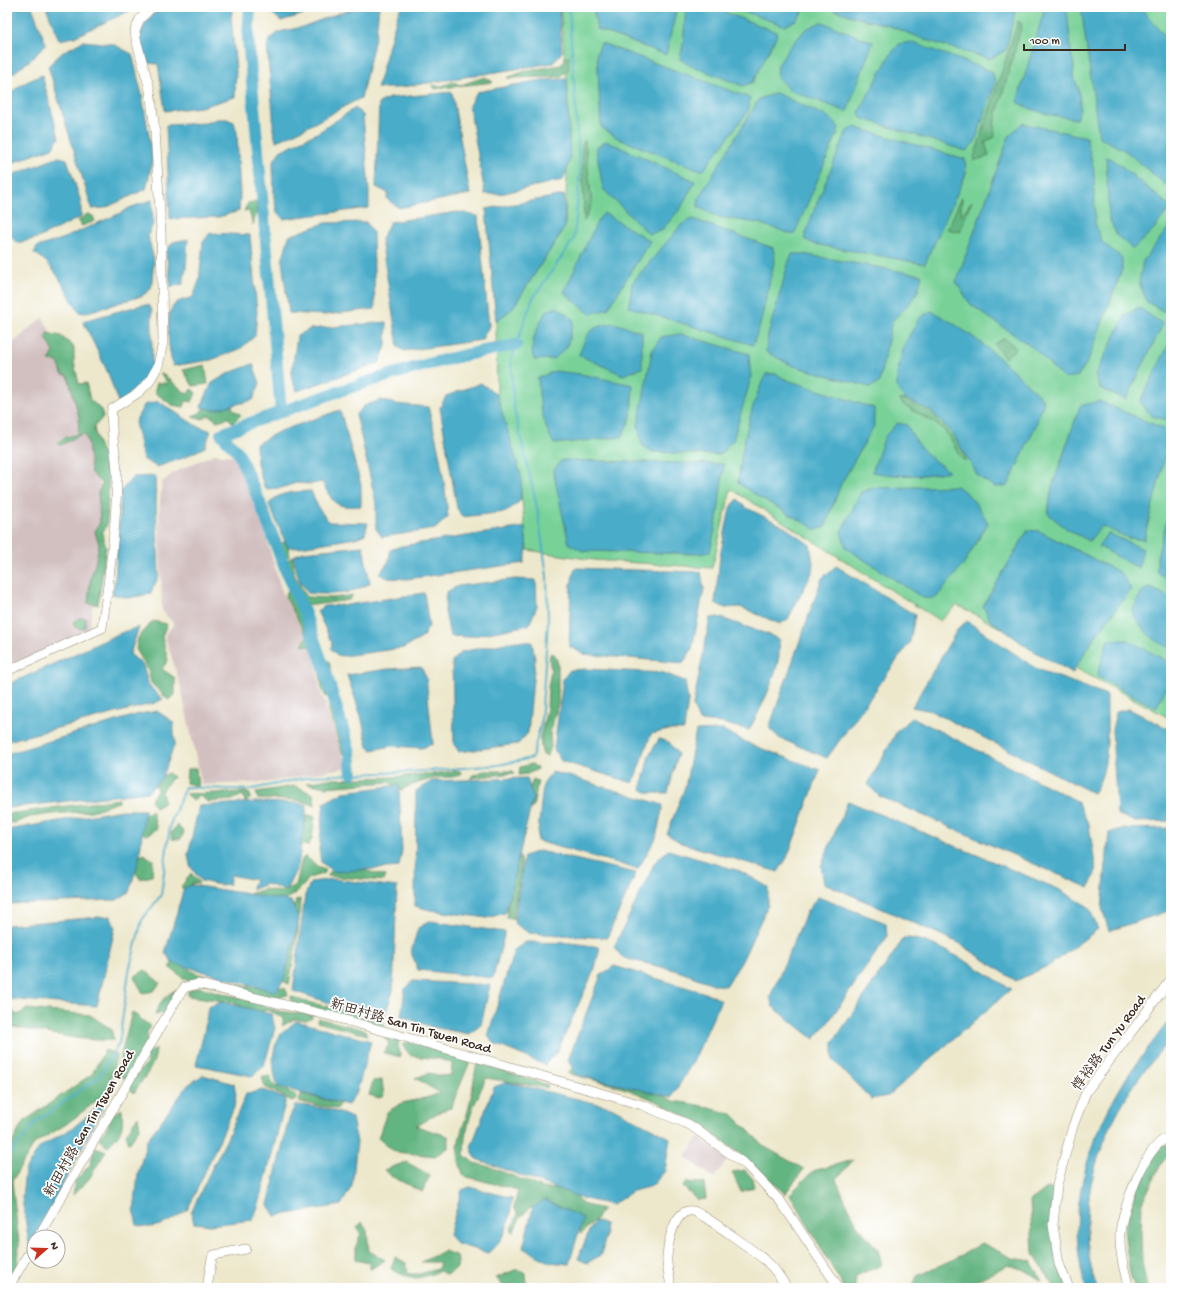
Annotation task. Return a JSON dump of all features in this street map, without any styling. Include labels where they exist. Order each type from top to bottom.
[{"type":"street","points":[[7,671],[102,628],[110,568],[117,480],[112,438],[112,409],[138,393],[148,382],[158,366],[161,355],[163,301],[155,130],[150,90],[136,39],[135,30],[140,20],[152,7]]},
{"type":"street","name":"惇裕路 Tun Yu Road","points":[[1069,1288],[1058,1264],[1053,1225],[1057,1186],[1073,1126],[1086,1092],[1171,979]]},
{"type":"street","name":"新田村路 San Tin Tsuen Road","points":[[43,1229],[179,994],[185,987],[199,984],[331,1016],[522,1070],[642,1105],[690,1124],[746,1165],[781,1202],[839,1288]]},
{"type":"street","points":[[1129,1288],[1121,1249],[1122,1220],[1141,1168],[1157,1144],[1164,1138],[1171,1136]]},
{"type":"street","points":[[670,1281],[666,1258],[676,1221],[679,1215],[692,1211],[710,1221],[768,1264],[787,1288]]},
{"type":"street","points":[[207,1288],[212,1258],[214,1255],[246,1249]]},
{"type":"street","points":[[8,1288],[26,1258]]},
{"type":"shaded area","points":[[43,317],[79,393],[96,455],[104,526],[89,630],[7,669],[7,348]]},
{"type":"shaded area","points":[[214,454],[235,456],[264,530],[281,589],[315,655],[320,690],[347,767],[271,782],[202,785],[181,688],[165,636],[174,624],[162,610],[159,512],[162,482],[175,472]]},
{"type":"shaded area","points":[[699,1137],[729,1158],[714,1178],[685,1157]]},
{"type":"green space","points":[[560,7],[1171,7],[1171,719],[957,605],[940,621],[731,489],[712,568],[594,560],[527,550],[521,492],[497,395],[496,321],[514,306],[565,227],[567,83]]},
{"type":"green space","points":[[1018,21],[1022,24],[994,125],[995,137],[985,142],[989,156],[973,161]]},
{"type":"green space","points":[[569,55],[569,69],[560,77],[507,78],[525,71],[561,65]]},
{"type":"green space","points":[[485,77],[493,82],[435,89],[431,85],[441,86],[454,82],[460,85]]},
{"type":"green space","points":[[585,140],[592,204],[584,221],[582,145]]},
{"type":"green space","points":[[962,197],[961,215],[972,201],[960,232],[947,229]]},
{"type":"green space","points":[[257,201],[257,212],[253,225],[249,211],[244,211],[248,203]]},
{"type":"green space","points":[[87,214],[93,216],[95,221],[82,226],[78,221]]},
{"type":"green space","points":[[47,333],[61,336],[74,347],[74,362],[79,384],[86,383],[90,400],[101,409],[103,417],[94,427],[99,446],[109,464],[104,468],[109,473],[107,525],[102,533],[106,548],[98,605],[88,603],[90,581],[99,544],[95,532],[100,522],[98,493],[102,484],[91,473],[88,443],[84,433],[61,445],[57,444],[63,438],[78,434],[79,417],[68,376],[62,374],[58,362],[49,361],[54,352],[46,338]]},
{"type":"green space","points":[[1005,338],[1016,348],[1005,358],[994,344]]},
{"type":"green space","points":[[205,365],[208,384],[193,386],[183,370]]},
{"type":"green space","points":[[160,372],[187,394],[192,389],[196,393],[192,402],[186,401],[184,407],[172,405],[154,392],[157,383],[168,383]]},
{"type":"green space","points":[[212,397],[231,401],[233,409],[241,415],[233,423],[228,418],[217,421],[209,415],[203,419],[192,416],[200,413]]},
{"type":"green space","points":[[918,399],[936,411],[965,450],[965,461],[962,459],[943,429],[898,400]]},
{"type":"green space","points":[[274,530],[281,543],[287,541],[290,556],[278,559],[269,535]]},
{"type":"green space","points":[[292,557],[295,576],[307,597],[333,598],[353,595],[349,600],[313,605],[306,604],[304,600],[301,599],[296,588],[282,570],[280,564]]},
{"type":"green space","points":[[288,590],[293,597],[309,633],[319,645],[314,652],[310,646],[302,645],[307,637],[285,596]]},
{"type":"green space","points":[[79,618],[86,618],[85,628],[81,629],[75,627],[73,622]]},
{"type":"green space","points":[[153,621],[167,624],[162,636],[168,660],[162,669],[175,678],[175,695],[168,700],[151,683],[149,672],[136,649],[138,638]]},
{"type":"green space","points":[[551,653],[555,655],[558,664],[558,704],[550,733],[551,747],[547,756],[542,754],[540,738],[547,709],[548,687],[551,670],[549,658]]},
{"type":"green space","points":[[318,660],[329,661],[335,686],[327,691],[326,697],[322,689]]},
{"type":"green space","points":[[329,698],[344,744],[345,753],[343,754],[329,711]]},
{"type":"green space","points":[[532,764],[538,769],[527,774],[519,775],[520,767]]},
{"type":"green space","points":[[196,768],[198,786],[186,783],[187,769]]},
{"type":"green space","points":[[460,771],[462,774],[459,776],[439,777],[402,790],[389,782],[325,787],[306,783],[328,779],[394,777]]},
{"type":"green space","points":[[484,771],[513,771],[515,773],[470,778],[473,775]]},
{"type":"green space","points":[[169,773],[173,777],[162,790],[164,803],[155,808],[151,800],[157,790],[154,780]]},
{"type":"green space","points":[[533,779],[538,781],[533,808],[525,806]]},
{"type":"green space","points":[[295,786],[313,794],[315,805],[296,800],[258,799],[256,792]]},
{"type":"green space","points":[[246,792],[250,794],[250,799],[245,802],[243,795],[232,800],[208,802],[200,796],[192,800],[186,794]]},
{"type":"green space","points":[[119,799],[119,802],[92,811],[52,814],[30,817],[14,823],[7,822],[7,814]]},
{"type":"green space","points":[[152,811],[157,829],[147,835],[138,831],[137,817]]},
{"type":"green space","points":[[307,815],[315,816],[312,839],[308,846],[300,844]]},
{"type":"green space","points":[[177,825],[184,832],[181,839],[172,839],[171,833]]},
{"type":"green space","points":[[142,853],[153,860],[152,876],[140,879],[133,868]]},
{"type":"green space","points":[[306,856],[317,867],[325,870],[325,873],[309,878],[293,895],[282,901],[271,902],[246,895],[265,889],[280,892],[296,885],[302,859]]},
{"type":"green space","points":[[515,858],[521,858],[521,869],[513,919],[506,918]]},
{"type":"green space","points":[[332,867],[356,868],[386,876],[384,881],[328,876]]},
{"type":"green space","points":[[191,873],[199,882],[198,884],[192,883],[188,893],[181,887]]},
{"type":"green space","points":[[300,899],[298,933],[289,984],[278,979],[296,900]]},
{"type":"green space","points":[[173,959],[195,973],[249,987],[285,988],[288,995],[271,999],[185,979],[170,968]]},
{"type":"green space","points":[[145,970],[160,983],[154,991],[143,993],[134,977]]},
{"type":"green space","points":[[199,987],[252,1001],[278,1011],[312,1015],[312,1018],[306,1021],[295,1019],[282,1026],[284,1018],[268,1010],[257,1012],[231,1002],[188,996],[188,991]]},
{"type":"green space","points":[[176,990],[164,1013],[155,1015],[162,1000],[168,994]]},
{"type":"green space","points":[[291,996],[303,1001],[356,1013],[361,1017],[385,1023],[384,1029],[291,1004]]},
{"type":"green space","points":[[7,1008],[18,1015],[27,1009],[90,1015],[111,1029],[114,1040],[74,1038],[7,1026]]},
{"type":"green space","points":[[132,1012],[151,1027],[147,1032],[147,1047],[128,1080],[116,1074]]},
{"type":"green space","points":[[318,1018],[365,1030],[367,1035],[317,1022]]},
{"type":"green space","points":[[384,1037],[399,1039],[398,1047],[401,1057],[384,1053],[389,1044]]},
{"type":"green space","points":[[408,1042],[471,1059],[451,1108],[441,1111],[416,1126],[448,1136],[448,1148],[435,1156],[395,1152],[378,1138],[387,1112],[402,1103],[440,1093],[415,1078],[429,1073],[442,1076],[451,1075],[452,1063],[439,1059],[411,1056],[402,1045]]},
{"type":"green space","points":[[156,1048],[154,1061],[134,1093],[127,1086],[147,1063],[146,1054]]},
{"type":"green space","points":[[105,1050],[117,1054],[107,1093],[65,1125],[35,1143],[12,1181],[19,1243],[18,1277],[7,1274],[7,1153],[23,1122],[92,1074]]},
{"type":"green space","points":[[477,1063],[548,1085],[547,1088],[486,1078],[472,1110],[465,1137],[464,1155],[474,1163],[490,1167],[543,1188],[571,1190],[582,1204],[603,1209],[597,1218],[581,1234],[576,1222],[530,1207],[520,1218],[513,1233],[511,1230],[518,1214],[514,1207],[518,1190],[464,1176],[458,1155],[458,1146],[470,1102]]},
{"type":"green space","points":[[579,1063],[634,1078],[673,1101],[694,1104],[732,1114],[765,1147],[804,1169],[785,1194],[732,1148],[693,1121],[672,1109],[629,1090],[567,1073]]},
{"type":"green space","points":[[270,1076],[273,1085],[296,1095],[296,1099],[292,1101],[265,1087],[262,1077]]},
{"type":"green space","points":[[382,1080],[384,1096],[379,1098],[369,1095],[373,1081]]},
{"type":"green space","points":[[301,1094],[340,1103],[337,1109],[299,1102]]},
{"type":"green space","points":[[122,1109],[122,1126],[116,1138],[107,1147],[99,1138],[108,1127],[110,1116]]},
{"type":"green space","points":[[138,1116],[140,1127],[129,1143],[126,1134]]},
{"type":"green space","points":[[1171,1143],[1171,1152],[1161,1164],[1142,1203],[1142,1261],[1147,1288],[1135,1288],[1130,1274],[1124,1230],[1138,1184],[1161,1146]]},
{"type":"green space","points":[[95,1147],[106,1151],[89,1179],[73,1195],[75,1181],[90,1165]]},
{"type":"green space","points":[[853,1160],[836,1180],[857,1225],[878,1250],[882,1265],[856,1276],[855,1288],[844,1288],[790,1194],[813,1171]]},
{"type":"green space","points":[[406,1162],[430,1175],[422,1192],[389,1175],[384,1170]]},
{"type":"green space","points":[[745,1170],[752,1178],[754,1187],[741,1192],[732,1172]]},
{"type":"green space","points":[[686,1182],[704,1183],[706,1199],[697,1200],[683,1187]]},
{"type":"green space","points":[[1047,1188],[1056,1190],[1052,1210],[1059,1249],[1068,1277],[1065,1288],[1055,1288],[1033,1253],[1030,1201]]},
{"type":"green space","points":[[362,1222],[367,1231],[369,1251],[385,1260],[371,1269],[369,1263],[356,1260],[356,1246],[361,1233],[357,1228]]},
{"type":"green space","points":[[982,1243],[1012,1258],[1031,1261],[1042,1281],[1025,1270],[1008,1265],[962,1288],[912,1288],[917,1276],[962,1255]]},
{"type":"green space","points":[[444,1251],[455,1255],[458,1260],[457,1268],[446,1275],[440,1271],[415,1278],[405,1276],[391,1269],[395,1257],[406,1263],[408,1274],[419,1274],[438,1269],[440,1262],[421,1262]]},
{"type":"green space","points":[[517,1269],[526,1273],[527,1288],[505,1288],[496,1278]]},
{"type":"water","points":[[7,7],[32,7],[46,44],[34,57],[7,78]]},
{"type":"water","points":[[46,7],[132,7],[131,10],[74,37],[59,40]]},
{"type":"water","points":[[160,7],[233,7],[231,17],[236,70],[235,97],[201,107],[165,111],[158,64],[148,63],[143,54],[140,39],[143,27]]},
{"type":"water","points":[[271,7],[328,7],[281,21],[272,13]]},
{"type":"water","points":[[367,7],[379,7],[376,34],[361,98],[298,132],[276,141],[273,130],[267,47],[271,38],[279,32],[302,27],[345,11]]},
{"type":"water","points":[[401,7],[559,7],[562,52],[553,63],[396,88],[377,88],[397,16]]},
{"type":"water","points":[[593,7],[677,7],[666,55],[597,29]]},
{"type":"water","points":[[686,7],[712,7],[776,32],[777,35],[753,82],[743,86],[689,65],[680,59],[683,44]]},
{"type":"water","points":[[731,7],[807,7],[796,20],[785,26]]},
{"type":"water","points":[[826,7],[1016,7],[1006,50],[990,59],[932,42],[887,25],[855,17]]},
{"type":"water","points":[[1045,7],[1067,7],[1071,52],[1074,65],[1073,77],[1080,98],[1078,115],[1076,119],[1031,109],[1017,102]]},
{"type":"water","points":[[1081,7],[1140,7],[1171,43],[1171,179],[1166,185],[1127,152],[1099,137]]},
{"type":"water","points":[[821,22],[873,42],[847,112],[789,90],[777,77],[778,65],[789,48],[806,29]]},
{"type":"water","points":[[83,41],[113,44],[132,54],[142,95],[153,159],[146,189],[105,208],[92,209],[48,66],[63,52]]},
{"type":"water","points":[[911,42],[991,71],[996,82],[975,142],[966,151],[861,118],[859,112],[890,55],[899,44]]},
{"type":"water","points":[[601,43],[750,98],[749,110],[703,171],[619,139],[601,127],[597,53]]},
{"type":"water","points":[[42,75],[59,138],[52,148],[12,163],[7,163],[7,96],[22,84]]},
{"type":"water","points":[[567,79],[570,160],[563,180],[500,194],[485,194],[469,105],[477,92],[541,80]]},
{"type":"water","points":[[452,92],[470,194],[399,208],[387,199],[388,193],[376,187],[379,103],[389,98]]},
{"type":"water","points":[[776,93],[830,118],[839,127],[794,235],[758,223],[718,217],[698,207],[699,197],[759,99]]},
{"type":"water","points":[[355,108],[363,115],[369,208],[283,219],[277,212],[274,198],[273,162],[280,151],[319,132]]},
{"type":"water","points":[[216,119],[227,119],[234,122],[237,132],[240,195],[239,211],[219,217],[170,219],[166,125],[206,123]]},
{"type":"water","points":[[1022,123],[1086,137],[1094,170],[1095,223],[1102,242],[1122,258],[1122,270],[1088,361],[1078,376],[1064,379],[1033,348],[971,305],[956,282],[1009,136]]},
{"type":"water","points":[[854,127],[965,159],[966,174],[925,264],[814,244],[804,239],[814,210],[847,131]]},
{"type":"water","points":[[606,141],[695,181],[681,208],[661,231],[649,234],[603,189],[596,148]]},
{"type":"water","points":[[59,157],[67,159],[81,202],[81,217],[38,238],[17,243],[7,231],[7,177]]},
{"type":"water","points":[[1106,157],[1114,160],[1171,207],[1154,229],[1133,249],[1117,236],[1109,218]]},
{"type":"water","points":[[564,195],[565,227],[512,309],[496,321],[486,209]]},
{"type":"water","points":[[152,200],[153,224],[148,235],[154,261],[151,289],[142,296],[84,313],[79,312],[55,272],[42,258],[34,253],[37,247],[59,240],[129,208]]},
{"type":"water","points":[[458,212],[478,216],[489,326],[482,340],[404,351],[398,347],[381,239],[390,222]]},
{"type":"water","points":[[604,213],[650,241],[608,309],[590,314],[564,292],[598,220]]},
{"type":"water","points":[[693,219],[773,248],[775,258],[760,325],[753,345],[629,307],[632,283],[682,224]]},
{"type":"water","points":[[366,222],[373,233],[375,309],[324,315],[289,313],[282,261],[289,236],[325,223]]},
{"type":"water","points":[[1171,224],[1171,310],[1167,313],[1147,302],[1139,282],[1143,261]]},
{"type":"water","points":[[210,233],[250,235],[257,312],[255,336],[240,349],[211,360],[173,366],[168,333],[169,315],[176,303],[193,297],[199,281],[203,242]]},
{"type":"water","points":[[188,239],[186,268],[183,284],[171,287],[166,251],[173,242]]},
{"type":"water","points":[[792,254],[802,254],[922,275],[918,291],[909,304],[892,321],[879,383],[870,387],[793,366],[766,352],[768,335]]},
{"type":"water","points":[[141,305],[149,305],[152,310],[152,373],[134,398],[118,402],[108,373],[83,321]]},
{"type":"water","points":[[557,307],[574,320],[567,347],[554,359],[534,360],[532,347],[537,329],[546,311]]},
{"type":"water","points":[[1138,307],[1163,324],[1126,400],[1100,388],[1095,375],[1125,316]]},
{"type":"water","points":[[931,311],[962,329],[991,351],[1044,401],[1036,425],[1008,486],[994,487],[978,476],[953,434],[931,411],[905,399],[897,388],[897,374],[904,345],[919,318]]},
{"type":"water","points":[[387,322],[386,346],[379,363],[297,391],[291,378],[297,336],[310,329]]},
{"type":"water","points":[[614,323],[642,332],[642,368],[623,375],[579,355],[590,332],[599,327]]},
{"type":"water","points":[[680,334],[749,354],[751,378],[733,441],[719,455],[652,452],[642,445],[638,425],[652,351],[661,337]]},
{"type":"water","points":[[1171,340],[1171,421],[1152,416],[1140,402]]},
{"type":"water","points":[[253,364],[260,383],[253,400],[214,410],[201,407],[212,383],[229,373]]},
{"type":"water","points":[[555,371],[580,374],[633,385],[631,417],[622,437],[554,444],[542,412],[538,378]]},
{"type":"water","points":[[766,374],[777,374],[784,379],[874,408],[874,426],[841,484],[825,527],[817,530],[759,497],[738,483],[751,412]]},
{"type":"water","points":[[481,383],[497,395],[522,479],[520,501],[506,512],[462,517],[457,508],[440,408],[446,396]]},
{"type":"water","points":[[381,400],[396,404],[428,407],[441,462],[448,517],[435,529],[382,537],[376,529],[376,503],[356,414],[364,406]]},
{"type":"water","points":[[158,401],[195,425],[211,431],[205,447],[183,458],[157,467],[143,459],[135,422],[144,405]]},
{"type":"water","points":[[1099,401],[1171,432],[1144,540],[1128,538],[1102,526],[1089,541],[1067,529],[1048,514],[1051,490],[1080,406]]},
{"type":"water","points":[[340,410],[361,485],[361,506],[345,506],[336,503],[332,500],[322,482],[311,484],[296,483],[281,488],[265,489],[257,464],[256,444],[280,431]]},
{"type":"water","points":[[897,423],[907,425],[920,446],[949,471],[910,476],[872,472],[885,436]]},
{"type":"water","points":[[562,460],[724,464],[717,520],[710,552],[697,554],[583,551],[569,544],[553,471]]},
{"type":"water","points":[[155,476],[159,576],[150,594],[128,598],[112,594],[115,580],[121,491],[133,477]]},
{"type":"water","points":[[957,486],[967,493],[975,502],[988,523],[963,565],[936,598],[923,598],[846,548],[841,532],[861,492],[873,488]]},
{"type":"water","points":[[311,491],[319,509],[329,522],[368,523],[365,534],[356,538],[294,548],[287,546],[269,504],[283,494]]},
{"type":"water","points":[[738,499],[747,508],[785,527],[810,545],[814,569],[788,619],[780,624],[740,607],[725,608],[715,603],[720,556],[730,508]]},
{"type":"water","points":[[1171,505],[1171,581],[1157,572],[1157,557]]},
{"type":"water","points":[[525,527],[527,550],[524,563],[407,579],[388,578],[379,574],[389,561],[390,550],[401,546]]},
{"type":"water","points":[[1028,530],[1039,531],[1121,573],[1131,589],[1089,645],[1073,673],[1030,649],[990,620],[983,606]]},
{"type":"water","points":[[1108,533],[1143,549],[1138,568],[1098,546]]},
{"type":"water","points":[[363,546],[370,583],[363,587],[340,593],[308,593],[299,580],[293,556],[303,552]]},
{"type":"water","points":[[836,566],[915,615],[910,642],[827,758],[779,738],[769,728],[822,578]]},
{"type":"water","points":[[575,568],[701,572],[704,589],[692,649],[683,663],[583,654],[569,646],[571,584]]},
{"type":"water","points":[[515,579],[536,580],[537,606],[529,625],[468,637],[450,636],[445,612],[446,592],[458,586]]},
{"type":"water","points":[[1149,587],[1171,598],[1171,647],[1158,643],[1153,639],[1139,623],[1132,611],[1141,593]]},
{"type":"water","points":[[424,593],[429,626],[422,638],[403,648],[343,656],[337,655],[331,649],[332,643],[317,611],[324,606],[347,605]]},
{"type":"water","points":[[718,617],[778,639],[780,648],[771,685],[749,730],[721,723],[699,721],[693,706],[710,618]]},
{"type":"water","points":[[967,621],[1037,669],[1107,695],[1106,759],[1099,783],[1093,793],[931,711],[912,707],[957,630]]},
{"type":"water","points":[[139,627],[130,654],[143,665],[149,686],[163,699],[155,703],[7,741],[7,685],[123,632]]},
{"type":"water","points":[[1108,640],[1128,640],[1169,662],[1171,678],[1156,708],[1097,676]]},
{"type":"water","points":[[516,641],[532,642],[535,659],[528,733],[518,744],[459,752],[454,744],[452,661],[461,652]]},
{"type":"water","points":[[421,667],[426,677],[433,744],[422,748],[392,746],[372,750],[368,747],[361,716],[347,675],[388,669]]},
{"type":"water","points":[[586,669],[664,673],[685,681],[688,701],[684,730],[669,730],[651,734],[633,783],[561,761],[554,749],[563,679],[570,670]]},
{"type":"water","points":[[1129,709],[1171,730],[1171,821],[1135,822],[1117,814],[1112,730],[1116,712]]},
{"type":"water","points":[[157,711],[173,722],[175,743],[162,778],[148,792],[7,808],[7,754],[139,714]]},
{"type":"water","points":[[912,717],[1077,801],[1089,825],[1096,871],[1089,888],[879,796],[868,784],[897,731]]},
{"type":"water","points":[[723,730],[752,745],[820,770],[787,858],[778,872],[681,843],[667,834],[685,787],[696,731]]},
{"type":"water","points":[[659,739],[669,742],[678,754],[668,793],[649,793],[641,789],[649,756]]},
{"type":"water","points":[[552,772],[663,805],[656,838],[638,869],[537,841],[543,785]]},
{"type":"water","points":[[527,778],[533,798],[505,913],[487,918],[430,910],[415,906],[416,791],[432,781]]},
{"type":"water","points":[[399,785],[402,850],[399,867],[333,872],[321,862],[319,850],[324,803],[344,792]]},
{"type":"water","points":[[848,801],[1058,889],[1089,907],[1098,929],[1050,965],[1016,981],[959,943],[824,883],[821,866]]},
{"type":"water","points":[[256,802],[298,803],[307,805],[298,866],[286,890],[266,884],[251,890],[255,880],[231,875],[229,884],[220,885],[201,881],[190,866],[188,854],[199,806]]},
{"type":"water","points":[[121,810],[145,810],[139,860],[129,892],[117,900],[7,904],[7,830]]},
{"type":"water","points":[[1171,828],[1171,910],[1109,931],[1102,908],[1109,833],[1121,829]]},
{"type":"water","points":[[668,850],[740,871],[768,887],[768,905],[742,961],[726,986],[716,985],[675,970],[623,958],[614,947],[655,862]]},
{"type":"water","points":[[539,851],[636,873],[607,938],[529,933],[514,923],[524,856]]},
{"type":"water","points":[[334,879],[397,887],[393,991],[385,1015],[342,1007],[293,991],[305,895],[311,882]]},
{"type":"water","points":[[192,885],[291,901],[299,920],[284,979],[276,992],[173,963],[165,953],[184,888]]},
{"type":"water","points":[[818,897],[886,923],[887,937],[827,1024],[814,1039],[773,1007],[770,997],[807,911]]},
{"type":"water","points":[[111,916],[115,928],[97,1006],[7,999],[7,925]]},
{"type":"water","points":[[430,921],[505,932],[493,978],[418,970],[411,952],[418,928]]},
{"type":"water","points":[[904,938],[916,939],[944,949],[1011,989],[888,1096],[871,1099],[833,1060],[833,1042]]},
{"type":"water","points":[[526,942],[572,943],[600,947],[595,968],[557,1052],[545,1065],[493,1043],[488,1036],[514,950]]},
{"type":"water","points":[[614,966],[709,994],[721,1000],[694,1060],[672,1097],[576,1075],[568,1060],[601,975]]},
{"type":"water","points":[[413,981],[490,985],[481,1025],[469,1034],[432,1027],[401,1016],[405,989]]},
{"type":"water","points":[[222,1002],[271,1014],[275,1028],[264,1066],[252,1076],[196,1065],[205,1028],[208,1007]]},
{"type":"water","points":[[1171,1018],[1170,1037],[1139,1078],[1124,1101],[1100,1152],[1092,1178],[1088,1206],[1087,1233],[1090,1261],[1097,1288],[1086,1288],[1080,1260],[1077,1232],[1079,1204],[1091,1150],[1114,1098],[1129,1074]]},
{"type":"water","points":[[296,1021],[371,1041],[357,1091],[348,1105],[278,1087],[273,1067],[275,1045],[282,1033]]},
{"type":"water","points":[[203,1075],[234,1084],[236,1095],[234,1108],[188,1209],[164,1224],[150,1227],[137,1225],[134,1212],[138,1174],[147,1140],[188,1085]]},
{"type":"water","points":[[507,1082],[611,1107],[670,1138],[665,1171],[652,1186],[633,1191],[612,1205],[585,1199],[476,1159],[471,1147],[494,1087]]},
{"type":"water","points":[[263,1090],[286,1099],[260,1201],[253,1220],[210,1225],[194,1223],[191,1213],[226,1141],[246,1094]]},
{"type":"water","points":[[106,1100],[40,1229],[27,1229],[22,1198],[25,1170],[40,1147],[74,1127]]},
{"type":"water","points":[[295,1105],[324,1108],[352,1118],[357,1142],[352,1186],[341,1205],[275,1216],[268,1205],[288,1122]]},
{"type":"water","points":[[470,1187],[512,1198],[509,1222],[499,1241],[488,1253],[457,1244],[449,1235],[462,1190]]},
{"type":"water","points":[[545,1200],[583,1218],[569,1264],[549,1262],[523,1248],[533,1207]]},
{"type":"water","points":[[595,1221],[605,1224],[606,1235],[601,1255],[587,1263],[578,1259],[589,1231]]},
{"type":"waterway","points":[[250,7],[248,38],[281,411]]},
{"type":"waterway","points":[[7,1159],[37,1121],[98,1078],[119,1044],[129,971],[142,920],[161,895],[170,825],[185,787],[248,790],[314,776],[427,771],[498,765],[532,758],[541,723],[548,621],[547,576],[537,507],[514,409],[511,360],[532,300],[574,239],[580,173],[569,7]]},
{"type":"waterway","points":[[352,773],[350,752],[326,673],[304,611],[289,579],[260,503],[238,452],[221,434],[366,382],[440,361],[516,345]]},
{"type":"waterway","points":[[7,1245],[7,1251]]}]
